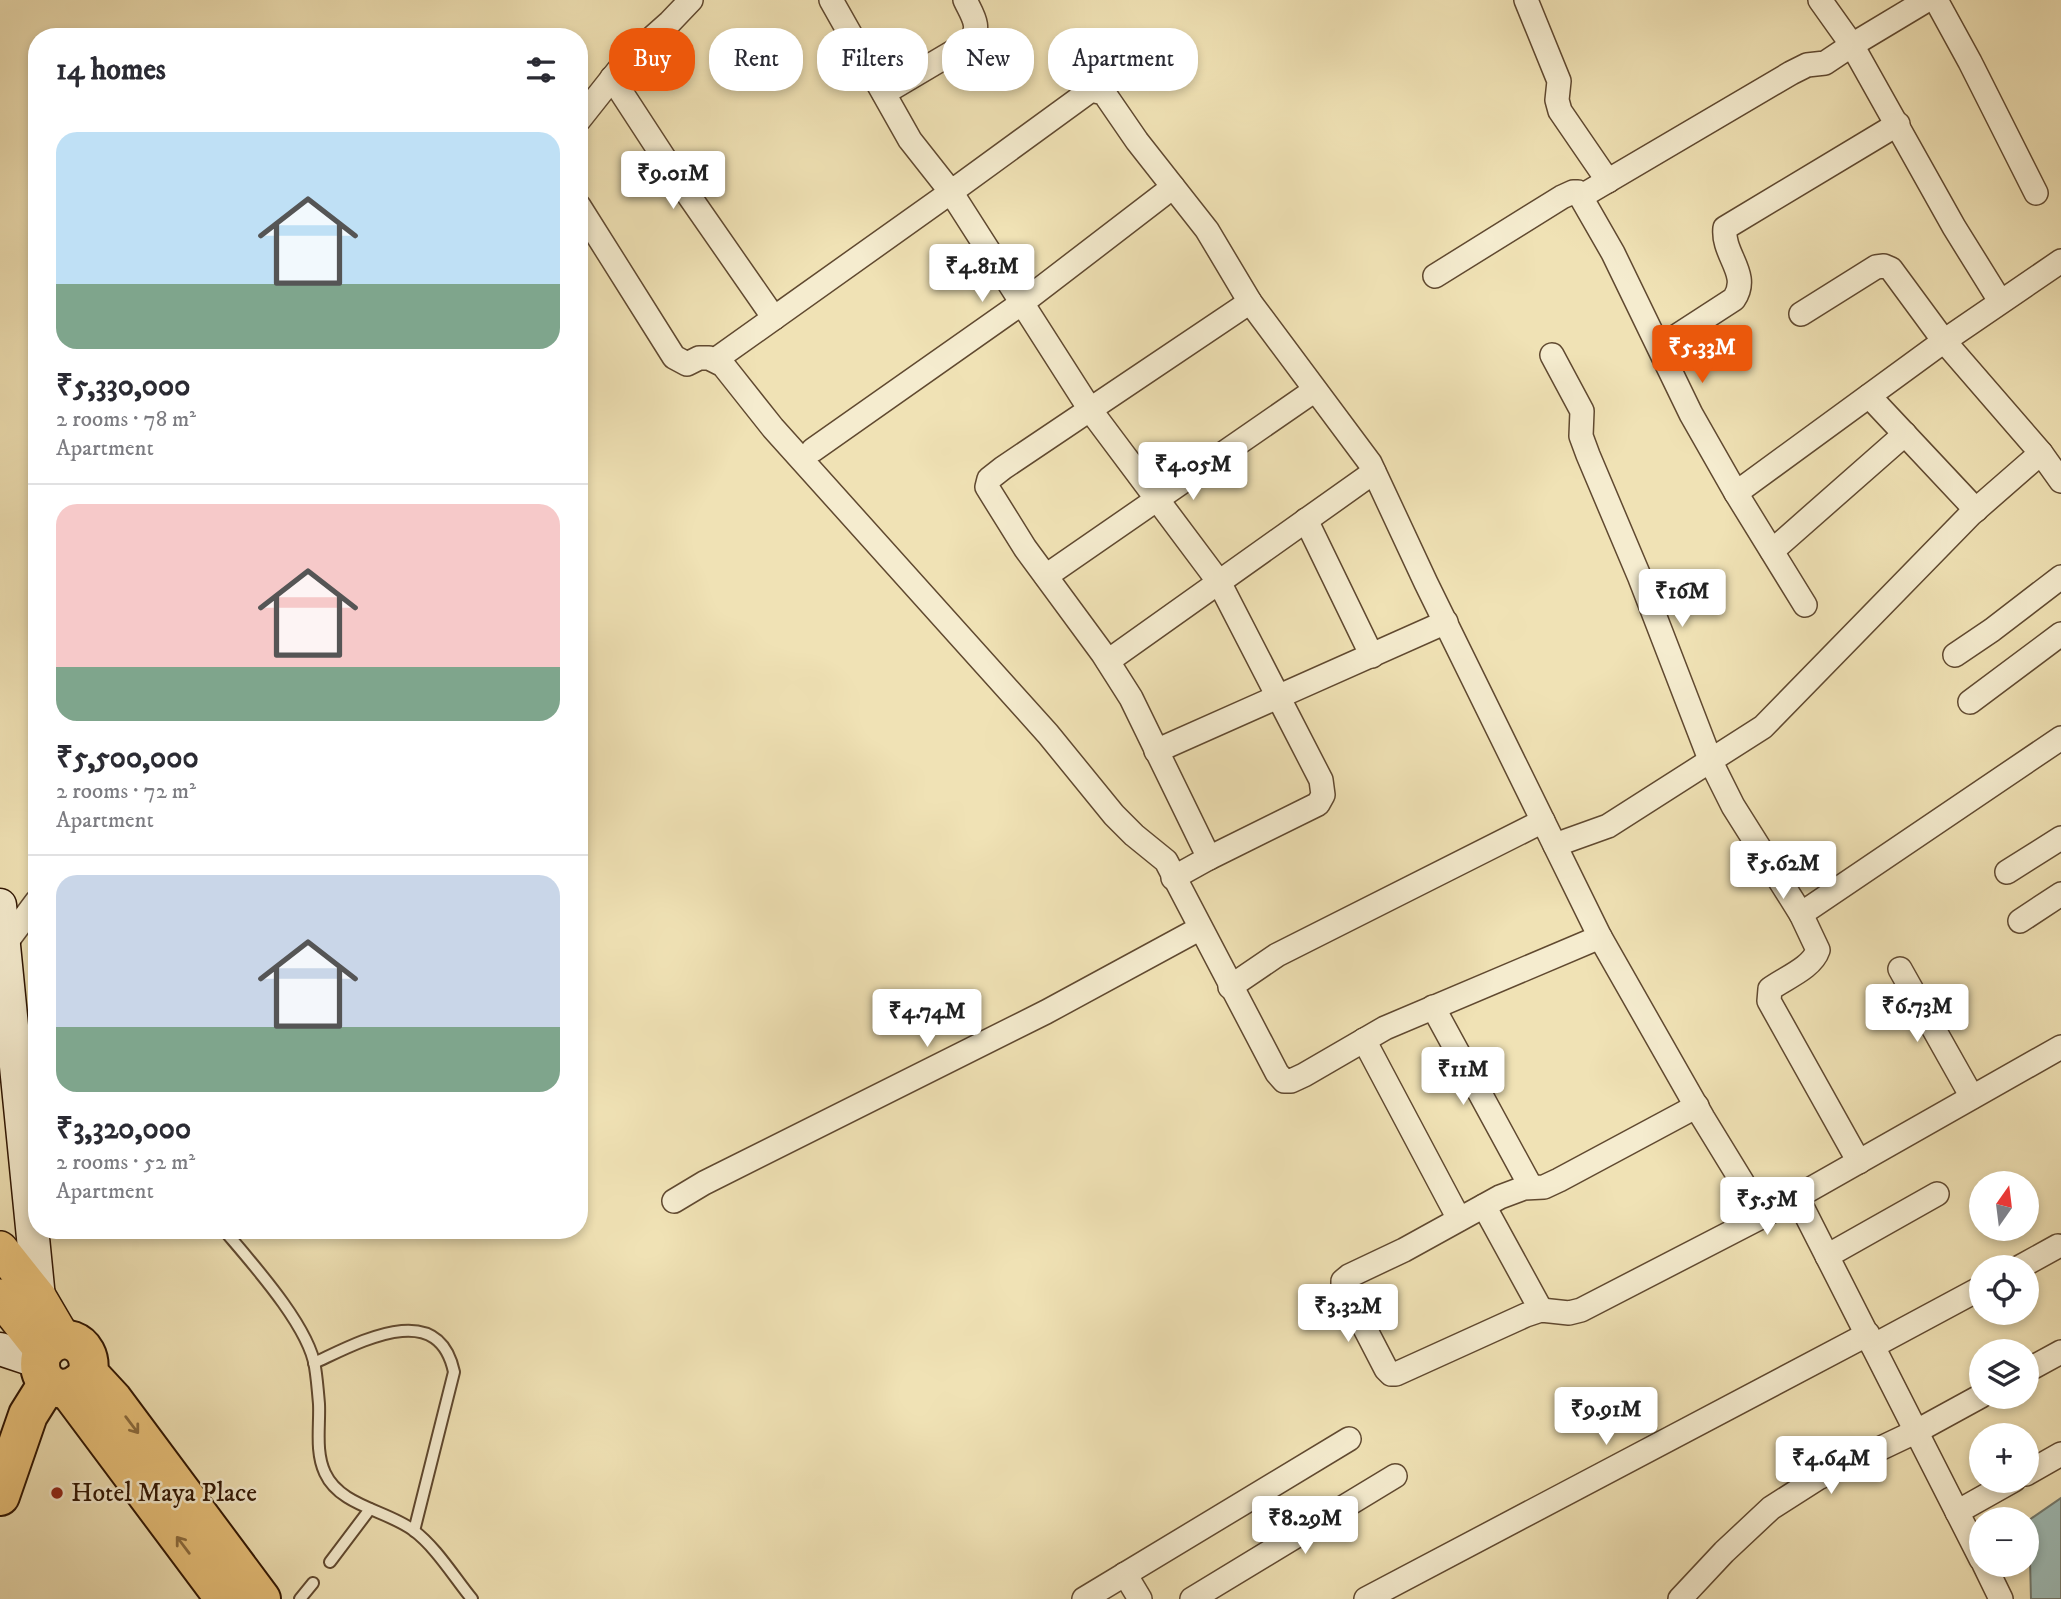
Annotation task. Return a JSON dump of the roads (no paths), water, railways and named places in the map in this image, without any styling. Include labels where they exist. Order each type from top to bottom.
[{"type":"highway","points":[[0,1496],[28,1415],[58,1366]]},
{"type":"highway","points":[[58,1366],[225,1599]]},
{"type":"highway","points":[[58,1366],[113,1400],[261,1599]]},
{"type":"main road","points":[[0,1248],[39,1298],[58,1366]]},
{"type":"main road","points":[[0,1297],[58,1366]]},
{"type":"street","points":[[663,28],[691,0]]},
{"type":"street","points":[[831,0],[910,140],[951,192],[1091,411],[1219,582],[1321,780],[1322,795],[1318,804],[1309,810],[1173,878]]},
{"type":"street","points":[[884,93],[970,42],[977,27],[965,0]]},
{"type":"street","points":[[1526,0],[1559,81],[1557,100],[1560,111],[1608,181]]},
{"type":"street","points":[[1819,0],[1852,45],[1954,227],[2000,301]]},
{"type":"street","points":[[1582,196],[1791,73],[1807,65],[1825,63],[1927,0]]},
{"type":"street","points":[[1936,0],[2036,193]]},
{"type":"street","points":[[588,109],[609,82]]},
{"type":"street","points":[[715,360],[1091,90],[1104,93],[1137,141],[1207,230],[1250,302],[1374,471],[1600,937],[1763,1216]]},
{"type":"street","points":[[620,91],[685,191],[774,317]]},
{"type":"street","points":[[1660,347],[1734,299],[1740,290],[1741,282],[1724,237],[1724,228],[1898,124]]},
{"type":"street","points":[[813,450],[1022,303],[1173,187]]},
{"type":"street","points":[[1435,276],[1562,197],[1573,192],[1582,196],[1660,347],[1691,414],[1805,605]]},
{"type":"street","points":[[588,220],[674,357],[687,364],[699,358],[715,360],[723,365],[773,428],[1048,734],[1114,815],[1166,861],[1230,987],[1284,1081],[1304,1075],[1364,1040],[1433,1007],[1600,937]]},
{"type":"street","points":[[1736,493],[2000,301],[2061,261]]},
{"type":"street","points":[[1801,314],[1876,267],[1891,269],[1944,341],[2041,453],[2061,481]]},
{"type":"street","points":[[1209,858],[1131,698],[987,487],[989,480],[1250,302]]},
{"type":"street","points":[[1552,355],[1582,411],[1581,436],[1640,578],[1711,762],[1733,806],[1801,914],[1818,950],[1811,964],[1792,973],[1770,989],[1769,1001],[1859,1162]]},
{"type":"street","points":[[1046,576],[1315,390]]},
{"type":"street","points":[[1869,396],[1976,510]]},
{"type":"street","points":[[1772,551],[1905,434]]},
{"type":"street","points":[[1555,845],[1608,826],[1763,727],[1976,510],[2041,453]]},
{"type":"street","points":[[1108,661],[1374,471]]},
{"type":"street","points":[[1306,520],[1372,656]]},
{"type":"street","points":[[1955,655],[1993,630],[2061,577]]},
{"type":"street","points":[[1156,751],[1446,622]]},
{"type":"street","points":[[1970,702],[2061,634]]},
{"type":"street","points":[[1801,914],[2061,738]]},
{"type":"street","points":[[1230,987],[1277,956],[1543,821]]},
{"type":"street","points":[[2007,872],[2061,838]]},
{"type":"street","points":[[2020,921],[2061,894]]},
{"type":"street","points":[[0,905],[28,1183]]},
{"type":"street","points":[[5,944],[28,913]]},
{"type":"street","points":[[674,1201],[704,1183],[1046,1012],[1199,929]]},
{"type":"street","points":[[1900,969],[1972,1097]]},
{"type":"street","points":[[1433,1007],[1531,1186]]},
{"type":"street","points":[[1364,1040],[1459,1219]]},
{"type":"street","points":[[1697,1106],[1559,1180],[1544,1187],[1531,1186],[1515,1191],[1483,1206],[1343,1281],[1346,1293],[1385,1369],[1396,1374],[1541,1310],[1569,1313],[1581,1310],[1763,1216],[2061,1047]]},
{"type":"street","points":[[1827,1256],[1937,1194]]},
{"type":"street","points":[[1797,1197],[1969,1536]]},
{"type":"street","points":[[1483,1206],[1541,1310]]},
{"type":"street","points":[[33,1239],[39,1298]]},
{"type":"street","points":[[2039,1256],[2058,1246]]},
{"type":"street","points":[[1366,1599],[1871,1340],[1969,1294]]},
{"type":"street","points":[[0,1349],[58,1366]]},
{"type":"street","points":[[2039,1364],[2061,1352]]},
{"type":"street","points":[[1679,1599],[1771,1508],[1818,1478],[1917,1431],[1969,1403]]},
{"type":"street","points":[[1084,1599],[1349,1439]]},
{"type":"street","points":[[2039,1467],[2061,1454]]},
{"type":"street","points":[[1192,1599],[1395,1476]]},
{"type":"street","points":[[1957,1512],[1991,1493]]},
{"type":"street","points":[[1125,1574],[1140,1599]]},
{"type":"street","points":[[1990,1577],[2001,1599]]},
{"type":"lane","points":[[232,1239],[263,1276],[298,1326],[314,1363],[319,1403],[320,1455],[325,1473],[339,1491],[414,1531],[472,1599]]},
{"type":"lane","points":[[314,1363],[381,1333],[410,1330],[434,1338],[450,1354],[454,1372],[414,1531]]},
{"type":"lane","points":[[330,1562],[370,1509]]},
{"type":"lane","points":[[300,1599],[313,1583]]},
{"type":"water","points":[[2061,1498],[2061,1599],[2031,1599],[2030,1577],[2039,1577],[2039,1513]]},
{"type":"place","name":"Hotel Maya Place","points":[[57,1493]]}]
